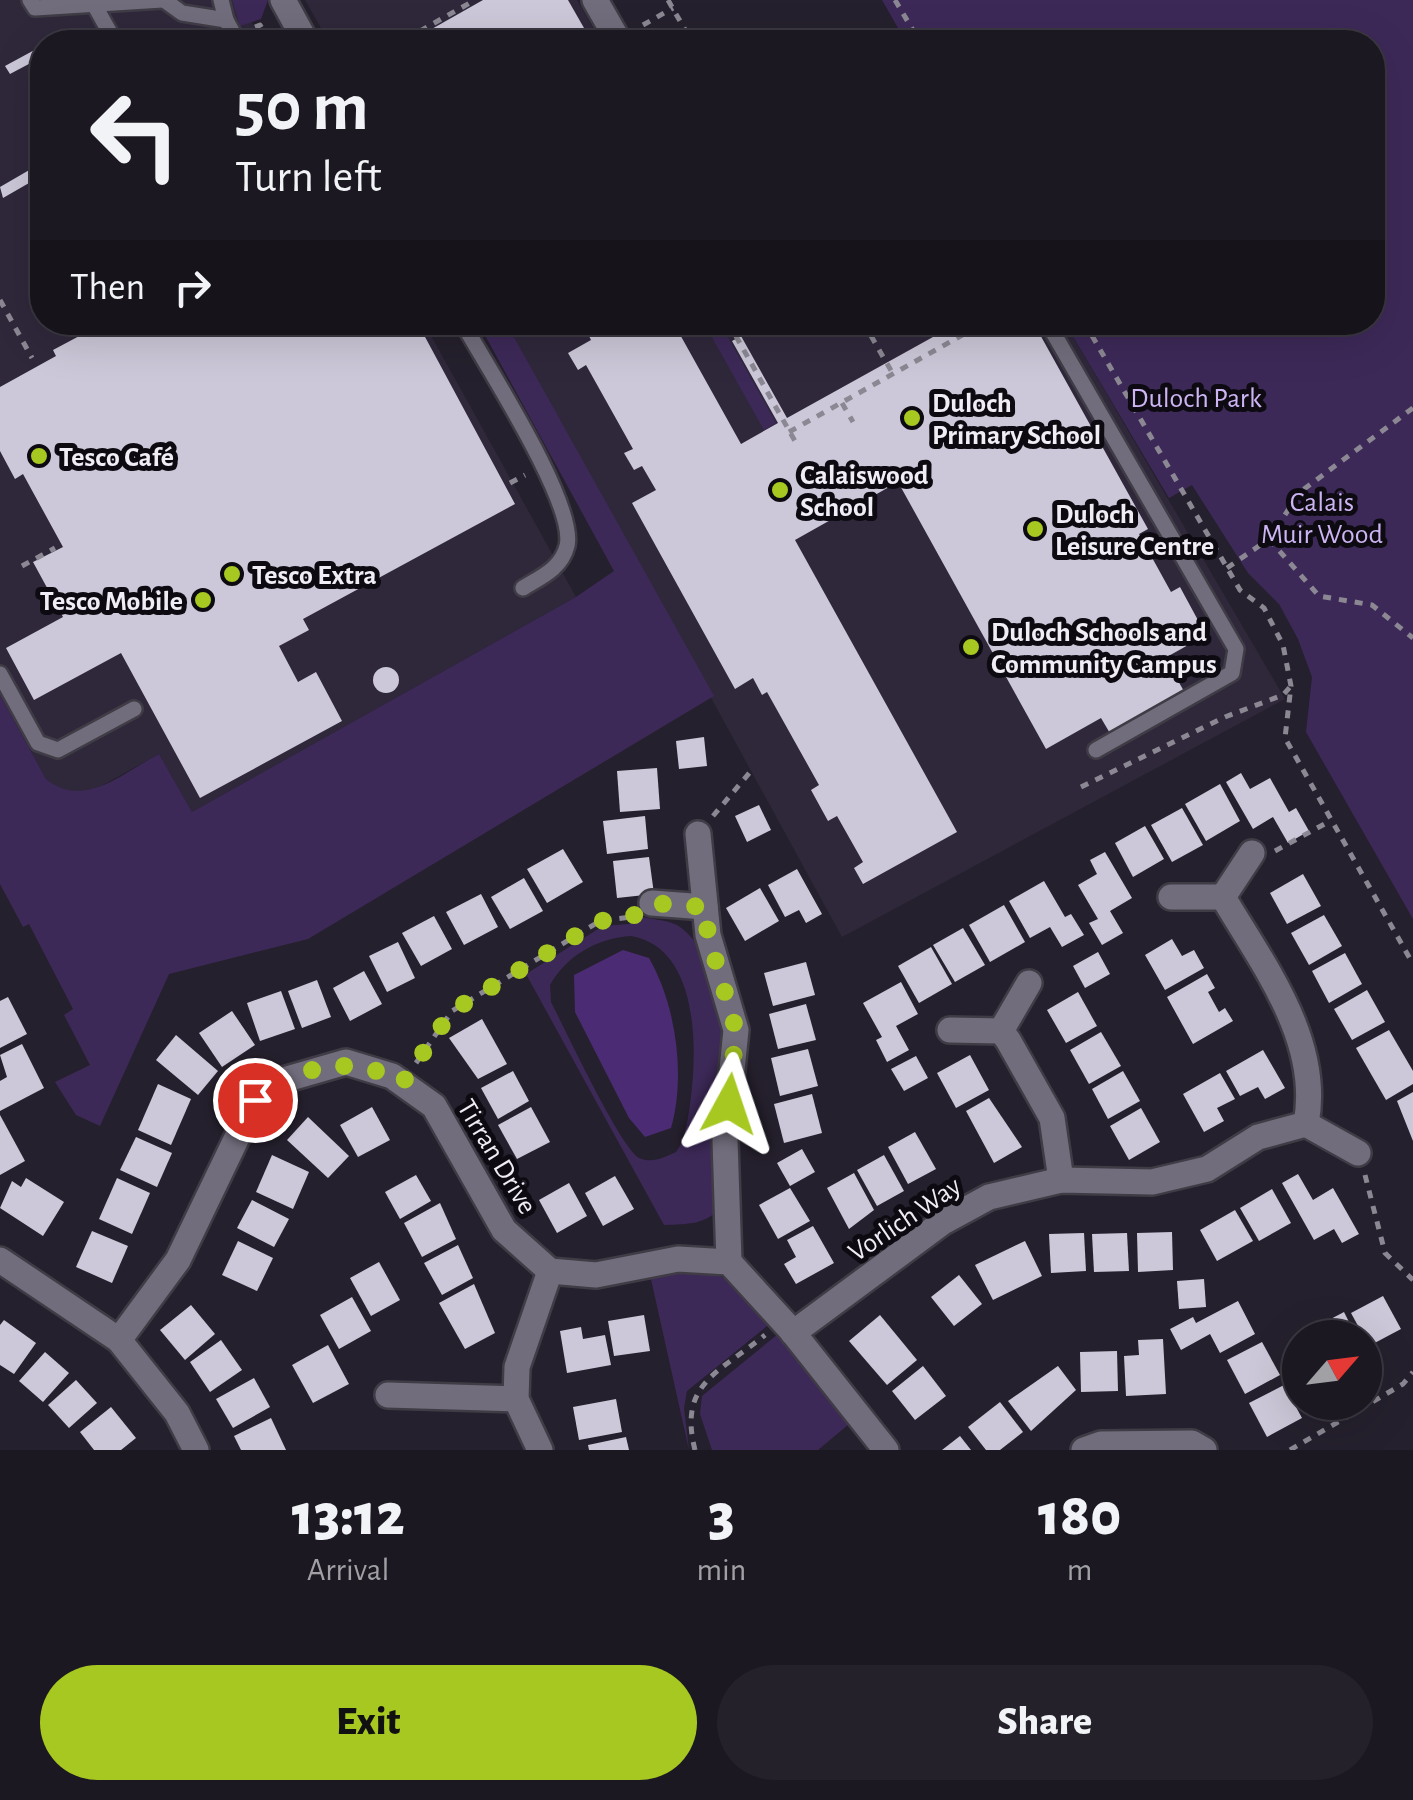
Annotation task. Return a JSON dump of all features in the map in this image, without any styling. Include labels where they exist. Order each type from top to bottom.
[{"type":"street","points":[[283,0],[299,30]]},
{"type":"street","points":[[595,0],[612,30]]},
{"type":"street","points":[[698,834],[708,935],[736,1030],[725,1140],[730,1262],[788,1327],[886,1450]]},
{"type":"street","points":[[1223,897],[1252,853]]},
{"type":"street","points":[[1171,896],[1223,897]]},
{"type":"street","points":[[1223,897],[1302,1041],[1310,1080],[1306,1124],[1358,1153]]},
{"type":"street","points":[[652,903],[705,907]]},
{"type":"street","points":[[1002,1031],[1029,984]]},
{"type":"street","points":[[950,1030],[1002,1031]]},
{"type":"street","points":[[1002,1031],[1052,1118],[1060,1180]]},
{"type":"street","name":"Tirran Drive","points":[[119,1340],[178,1260],[255,1100],[280,1081],[346,1062],[374,1068],[403,1082],[434,1106],[504,1230],[550,1271]]},
{"type":"street","name":"Vorlich Way","points":[[788,1327],[943,1222],[990,1197],[1060,1180],[1152,1182],[1207,1169],[1258,1137],[1306,1124]]},
{"type":"street","points":[[540,1450],[516,1399],[518,1367],[550,1271],[596,1276],[678,1259],[730,1262]]},
{"type":"street","points":[[0,1260],[119,1340],[178,1413],[196,1450]]},
{"type":"street","points":[[388,1394],[516,1399]]},
{"type":"street","points":[[1084,1450],[1102,1444],[1192,1443],[1204,1450]]},
{"type":"lane","points":[[32,4],[95,6],[164,0],[182,13],[226,20]]},
{"type":"lane","points":[[221,0],[231,30]]},
{"type":"lane","points":[[95,6],[108,30]]},
{"type":"lane","points":[[469,335],[556,492],[568,527],[561,560],[552,571],[523,588]]},
{"type":"lane","points":[[1055,335],[1236,649],[1232,673],[1096,750]]},
{"type":"lane","points":[[0,674],[38,743],[48,749],[58,750],[134,709]]},
{"type":"path","points":[[422,30],[476,0]]},
{"type":"path","points":[[668,0],[685,30]]},
{"type":"path","points":[[895,0],[913,30]]},
{"type":"path","points":[[643,24],[673,8]]},
{"type":"path","points":[[0,300],[32,358]]},
{"type":"path","points":[[735,335],[796,443]]},
{"type":"path","points":[[870,335],[893,374]]},
{"type":"path","points":[[789,432],[964,335]]},
{"type":"path","points":[[1092,335],[1226,568],[1240,590],[1270,618],[1283,645],[1291,686],[1285,738],[1413,964]]},
{"type":"path","points":[[842,403],[853,422]]},
{"type":"path","points":[[1226,568],[1269,539],[1300,492],[1413,408]]},
{"type":"path","points":[[1269,539],[1319,596],[1372,605],[1413,638]]},
{"type":"path","points":[[22,566],[55,548]]},
{"type":"path","points":[[44,605],[51,618]]},
{"type":"path","points":[[1081,787],[1224,717],[1283,695],[1291,686]]},
{"type":"path","points":[[698,834],[751,770]]},
{"type":"path","points":[[1252,853],[1270,854],[1330,821]]},
{"type":"path","points":[[403,1082],[452,1011],[600,921],[630,918],[652,903]]},
{"type":"path","points":[[1358,1153],[1376,1205],[1385,1253],[1413,1280]]},
{"type":"path","points":[[695,1450],[688,1414],[690,1402],[700,1388],[731,1358],[788,1327]]},
{"type":"path","points":[[1290,1450],[1403,1384],[1413,1372]]},
{"type":"shaded area","name":"Tesco Extra","points":[[0,0],[238,0],[257,30],[30,30],[30,335],[431,335],[576,597],[192,812],[159,754],[88,793],[57,789],[46,779],[0,695]]},
{"type":"shaded area","points":[[305,0],[577,0],[594,30],[322,30]]},
{"type":"shaded area","name":"Duloch Schools and Community Campus","points":[[513,335],[1072,335],[1285,699],[842,937]]},
{"type":"shaded area","points":[[623,950],[649,958],[666,997],[676,1041],[678,1086],[671,1128],[645,1137],[629,1118],[575,1012],[574,975]]},
{"type":"green space","points":[[232,0],[268,0],[261,19],[240,26]]},
{"type":"green space","points":[[882,0],[1413,0],[1413,919],[1306,732],[1312,677],[1279,604],[1248,573],[1192,485],[1169,498],[1072,335],[1385,335],[1385,30],[899,30]]},
{"type":"green space","points":[[485,335],[513,335],[714,696],[308,939],[169,974],[100,1126],[76,1115],[55,1082],[90,1065],[64,1015],[73,1009],[29,924],[23,927],[0,884],[0,695],[46,779],[60,788],[89,790],[159,754],[192,812],[576,597],[614,571]]},
{"type":"green space","points":[[711,335],[727,335],[776,423],[764,430]]},
{"type":"green space","points":[[643,917],[680,927],[700,949],[713,980],[725,1057],[722,1207],[696,1222],[664,1225],[526,974],[603,926],[629,924]],"holes":[[[631,936],[656,946],[674,965],[686,991],[694,1054],[683,1141],[676,1152],[649,1160],[639,1158],[630,1149],[606,1111],[551,1002],[550,985],[574,957],[606,940]]]},
{"type":"green space","points":[[681,1270],[713,1274],[733,1283],[772,1322],[687,1391],[684,1408],[689,1450],[651,1279]]},
{"type":"green space","points":[[778,1334],[849,1424],[818,1450],[712,1450],[700,1414],[702,1396]]},
{"type":"building","points":[[483,0],[568,0],[585,30],[430,30]]},
{"type":"building","points":[[30,52],[30,63],[10,74],[5,66]]},
{"type":"building","points":[[30,170],[30,182],[3,198],[0,187]]},
{"type":"building","name":"Tesco Extra","points":[[81,335],[424,335],[515,504],[303,619],[309,630],[279,646],[298,682],[316,672],[342,721],[200,798],[121,653],[34,700],[6,648],[63,617],[33,562],[63,547],[23,474],[15,479],[0,451],[0,387],[56,356],[53,350]]},
{"type":"building","points":[[588,335],[680,335],[741,444],[778,423],[732,341],[741,336],[787,418],[937,335],[1040,335],[1148,529],[1139,534],[1171,592],[1180,587],[1206,635],[1165,658],[1185,693],[1111,735],[1101,718],[1046,749],[898,482],[795,540],[957,832],[863,884],[854,868],[863,862],[837,816],[828,821],[811,790],[819,785],[767,692],[762,695],[753,678],[735,689],[632,503],[656,490],[642,466],[634,470],[624,453],[633,449],[586,365],[578,370],[568,353],[591,340]]},
{"type":"building","points":[[386,667],[395,671],[399,680],[395,689],[386,693],[377,689],[373,680],[377,671]]},
{"type":"building","points":[[704,737],[707,766],[679,769],[676,741]]},
{"type":"building","points":[[657,768],[660,809],[620,812],[617,771]]},
{"type":"building","points":[[1241,773],[1250,789],[1270,778],[1289,812],[1296,808],[1309,831],[1288,843],[1273,817],[1253,829],[1226,782]]},
{"type":"building","points":[[1220,784],[1240,821],[1206,841],[1185,804]]},
{"type":"building","points":[[759,805],[771,830],[747,842],[735,816]]},
{"type":"building","points":[[1182,808],[1203,845],[1172,862],[1151,825]]},
{"type":"building","points":[[645,816],[648,849],[607,854],[603,821]]},
{"type":"building","points":[[1145,826],[1164,859],[1133,877],[1115,843]]},
{"type":"building","points":[[563,849],[583,882],[547,903],[527,869]]},
{"type":"building","points":[[1105,852],[1132,898],[1110,911],[1123,933],[1102,945],[1089,923],[1098,919],[1078,885],[1097,874],[1090,860]]},
{"type":"building","points":[[649,857],[654,894],[617,898],[613,861]]},
{"type":"building","points":[[797,869],[822,914],[806,923],[799,910],[785,917],[768,885]]},
{"type":"building","points":[[1303,874],[1321,906],[1287,924],[1270,893]]},
{"type":"building","points":[[524,878],[543,911],[510,929],[491,897]]},
{"type":"building","points":[[1044,881],[1065,917],[1071,914],[1084,935],[1062,947],[1050,927],[1030,938],[1009,901]]},
{"type":"building","points":[[760,888],[779,921],[745,941],[726,908]]},
{"type":"building","points":[[481,894],[498,927],[464,945],[446,912]]},
{"type":"building","points":[[1004,905],[1025,942],[990,962],[969,925]]},
{"type":"building","points":[[1324,915],[1342,946],[1309,965],[1291,933]]},
{"type":"building","points":[[434,916],[452,949],[421,966],[402,933]]},
{"type":"building","points":[[963,928],[985,965],[955,982],[933,945]]},
{"type":"building","points":[[1172,939],[1182,956],[1194,950],[1204,968],[1165,990],[1145,955]]},
{"type":"building","points":[[398,942],[415,978],[387,992],[369,956]]},
{"type":"building","points":[[931,947],[952,984],[919,1003],[898,966]]},
{"type":"building","points":[[1098,952],[1110,974],[1085,988],[1073,966]]},
{"type":"building","points":[[1345,953],[1362,984],[1329,1003],[1312,971]]},
{"type":"building","points":[[806,962],[815,995],[773,1006],[764,973]]},
{"type":"building","points":[[364,971],[382,1004],[350,1021],[333,988]]},
{"type":"building","points":[[1207,974],[1215,988],[1208,992],[1219,1012],[1225,1008],[1233,1021],[1193,1044],[1167,997]]},
{"type":"building","points":[[317,980],[331,1017],[302,1028],[288,991]]},
{"type":"building","points":[[901,982],[918,1014],[896,1026],[909,1050],[887,1062],[876,1040],[882,1037],[863,1003]]},
{"type":"building","points":[[1367,990],[1385,1022],[1352,1040],[1334,1009]]},
{"type":"building","points":[[281,991],[295,1029],[260,1041],[247,1003]]},
{"type":"building","points":[[1078,992],[1097,1026],[1066,1043],[1047,1010]]},
{"type":"building","points":[[8,997],[27,1034],[0,1048],[0,1001]]},
{"type":"building","points":[[806,1004],[816,1040],[778,1049],[769,1014]]},
{"type":"building","points":[[232,1011],[255,1045],[222,1067],[199,1033]]},
{"type":"building","points":[[482,1019],[507,1064],[478,1079],[449,1038]]},
{"type":"building","points":[[1389,1030],[1413,1071],[1413,1084],[1386,1100],[1356,1048]]},
{"type":"building","points":[[1101,1032],[1121,1066],[1089,1084],[1070,1050]]},
{"type":"building","points":[[176,1035],[218,1071],[198,1095],[156,1060]]},
{"type":"building","points":[[22,1044],[44,1088],[0,1111],[0,1081],[7,1077],[0,1055]]},
{"type":"building","points":[[808,1049],[818,1086],[780,1096],[771,1058]]},
{"type":"building","points":[[1263,1050],[1285,1088],[1265,1099],[1258,1087],[1240,1096],[1226,1071]]},
{"type":"building","points":[[970,1055],[989,1090],[956,1108],[937,1073]]},
{"type":"building","points":[[916,1056],[928,1078],[904,1091],[891,1069]]},
{"type":"building","points":[[513,1071],[529,1101],[498,1119],[481,1088]]},
{"type":"building","points":[[1123,1071],[1140,1101],[1108,1119],[1092,1089]]},
{"type":"building","points":[[1220,1073],[1235,1099],[1217,1108],[1224,1121],[1204,1132],[1183,1094]]},
{"type":"building","points":[[158,1084],[191,1099],[171,1145],[138,1130]]},
{"type":"building","points":[[1413,1092],[1413,1141],[1397,1101]]},
{"type":"building","points":[[812,1094],[822,1133],[784,1143],[774,1104]]},
{"type":"building","points":[[989,1098],[1022,1147],[994,1163],[966,1111]]},
{"type":"building","points":[[372,1107],[390,1140],[358,1157],[340,1125]]},
{"type":"building","points":[[531,1107],[550,1142],[517,1159],[498,1125]]},
{"type":"building","points":[[1141,1108],[1160,1142],[1129,1160],[1110,1126]]},
{"type":"building","points":[[0,1115],[25,1161],[0,1175]]},
{"type":"building","points":[[308,1117],[349,1156],[328,1178],[287,1140]]},
{"type":"building","points":[[915,1132],[936,1169],[908,1184],[888,1147]]},
{"type":"building","points":[[136,1137],[172,1153],[157,1187],[120,1170]]},
{"type":"building","points":[[802,1149],[815,1172],[790,1186],[777,1163]]},
{"type":"building","points":[[272,1155],[309,1172],[293,1209],[256,1192]]},
{"type":"building","points":[[884,1155],[904,1191],[877,1206],[857,1170]]},
{"type":"building","points":[[854,1173],[874,1210],[849,1229],[827,1188]]},
{"type":"building","points":[[1298,1174],[1313,1200],[1333,1188],[1359,1234],[1342,1243],[1334,1229],[1314,1240],[1282,1183]]},
{"type":"building","points":[[416,1175],[431,1201],[400,1219],[385,1192]]},
{"type":"building","points":[[615,1176],[634,1209],[603,1226],[585,1193]]},
{"type":"building","points":[[26,1178],[64,1202],[43,1236],[0,1208],[12,1181],[21,1187]]},
{"type":"building","points":[[117,1178],[150,1193],[132,1234],[99,1219]]},
{"type":"building","points":[[569,1183],[587,1216],[557,1233],[539,1200]]},
{"type":"building","points":[[790,1188],[810,1221],[778,1239],[759,1205]]},
{"type":"building","points":[[1272,1189],[1291,1223],[1259,1241],[1240,1208]]},
{"type":"building","points":[[252,1200],[289,1219],[274,1247],[237,1228]]},
{"type":"building","points":[[440,1203],[456,1239],[422,1257],[404,1223]]},
{"type":"building","points":[[1235,1210],[1253,1241],[1217,1261],[1200,1230]]},
{"type":"building","points":[[813,1226],[834,1263],[796,1284],[784,1264],[796,1257],[787,1240]]},
{"type":"building","points":[[92,1231],[128,1246],[112,1283],[76,1267]]},
{"type":"building","points":[[1172,1232],[1173,1270],[1138,1272],[1137,1233]]},
{"type":"building","points":[[1084,1233],[1086,1271],[1051,1273],[1049,1234]]},
{"type":"building","points":[[1127,1233],[1129,1271],[1094,1272],[1092,1234]]},
{"type":"building","points":[[238,1241],[273,1258],[257,1291],[222,1275]]},
{"type":"building","points":[[1025,1241],[1042,1276],[993,1300],[975,1265]]},
{"type":"building","points":[[458,1245],[473,1278],[442,1295],[424,1263]]},
{"type":"building","points":[[379,1262],[400,1300],[371,1316],[350,1278]]},
{"type":"building","points":[[959,1275],[982,1304],[954,1326],[931,1297]]},
{"type":"building","points":[[1204,1279],[1206,1307],[1179,1309],[1177,1281]]},
{"type":"building","points":[[474,1284],[495,1333],[465,1349],[439,1303]]},
{"type":"building","points":[[1383,1296],[1401,1329],[1382,1339],[1382,1320],[1355,1320],[1351,1313]]},
{"type":"building","points":[[352,1297],[371,1331],[339,1349],[320,1315]]},
{"type":"building","points":[[1238,1301],[1255,1334],[1220,1353],[1210,1334],[1181,1350],[1170,1329],[1193,1317],[1196,1323]]},
{"type":"building","points":[[191,1305],[215,1334],[185,1360],[160,1330]]},
{"type":"building","points":[[1344,1312],[1348,1320],[1329,1320]]},
{"type":"building","points":[[644,1315],[650,1351],[614,1356],[608,1321]]},
{"type":"building","points":[[880,1315],[917,1360],[887,1385],[849,1341]]},
{"type":"building","points":[[4,1320],[36,1343],[14,1374],[0,1365],[0,1325]]},
{"type":"building","points":[[581,1327],[583,1339],[605,1335],[611,1365],[567,1373],[560,1331]]},
{"type":"building","points":[[1163,1339],[1166,1394],[1126,1396],[1124,1356],[1139,1355],[1138,1340]]},
{"type":"building","points":[[221,1340],[242,1370],[210,1392],[190,1362]]},
{"type":"building","points":[[1262,1342],[1280,1375],[1245,1394],[1227,1360]]},
{"type":"building","points":[[328,1345],[349,1384],[313,1403],[292,1365]]},
{"type":"building","points":[[1117,1351],[1118,1391],[1081,1392],[1080,1352]]},
{"type":"building","points":[[45,1352],[69,1373],[43,1402],[19,1381]]},
{"type":"building","points":[[923,1366],[946,1396],[915,1420],[892,1391]]},
{"type":"building","points":[[1058,1366],[1076,1390],[1031,1431],[1008,1401]]},
{"type":"building","points":[[254,1378],[270,1407],[233,1428],[216,1399]]},
{"type":"building","points":[[76,1380],[97,1403],[69,1428],[48,1405]]},
{"type":"building","points":[[1282,1386],[1282,1420],[1298,1420],[1267,1437],[1249,1403]]},
{"type":"building","points":[[616,1399],[622,1432],[579,1440],[573,1407]]},
{"type":"building","points":[[1000,1402],[1023,1432],[1000,1450],[986,1450],[968,1427]]},
{"type":"building","points":[[111,1407],[136,1438],[121,1450],[94,1450],[80,1432]]},
{"type":"building","points":[[271,1418],[286,1450],[241,1450],[234,1436]]},
{"type":"building","points":[[960,1436],[971,1450],[942,1450]]},
{"type":"building","points":[[626,1437],[629,1450],[589,1450],[588,1445]]},
{"type":"place","name":"Duloch Primary School","points":[[912,418]]},
{"type":"place","name":"Tesco Café","points":[[39,456]]},
{"type":"place","name":"Calaiswood School","points":[[780,490]]},
{"type":"place","name":"Duloch Leisure Centre","points":[[1035,529]]},
{"type":"place","name":"Tesco Extra","points":[[232,574]]},
{"type":"place","name":"Tesco Mobile","points":[[203,600]]},
{"type":"place","name":"Duloch Schools and Community Campus","points":[[971,647]]},
{"type":"route","points":[[255,1100],[280,1081],[346,1062],[374,1068],[403,1082],[452,1011],[600,921],[630,918],[652,903],[705,907],[708,935],[736,1030],[729,1104]]},
{"type":"park label","name":"Duloch Park","points":[[1196,397]]},
{"type":"park label","name":"Calais Muir Wood","points":[[1322,517]]}]
